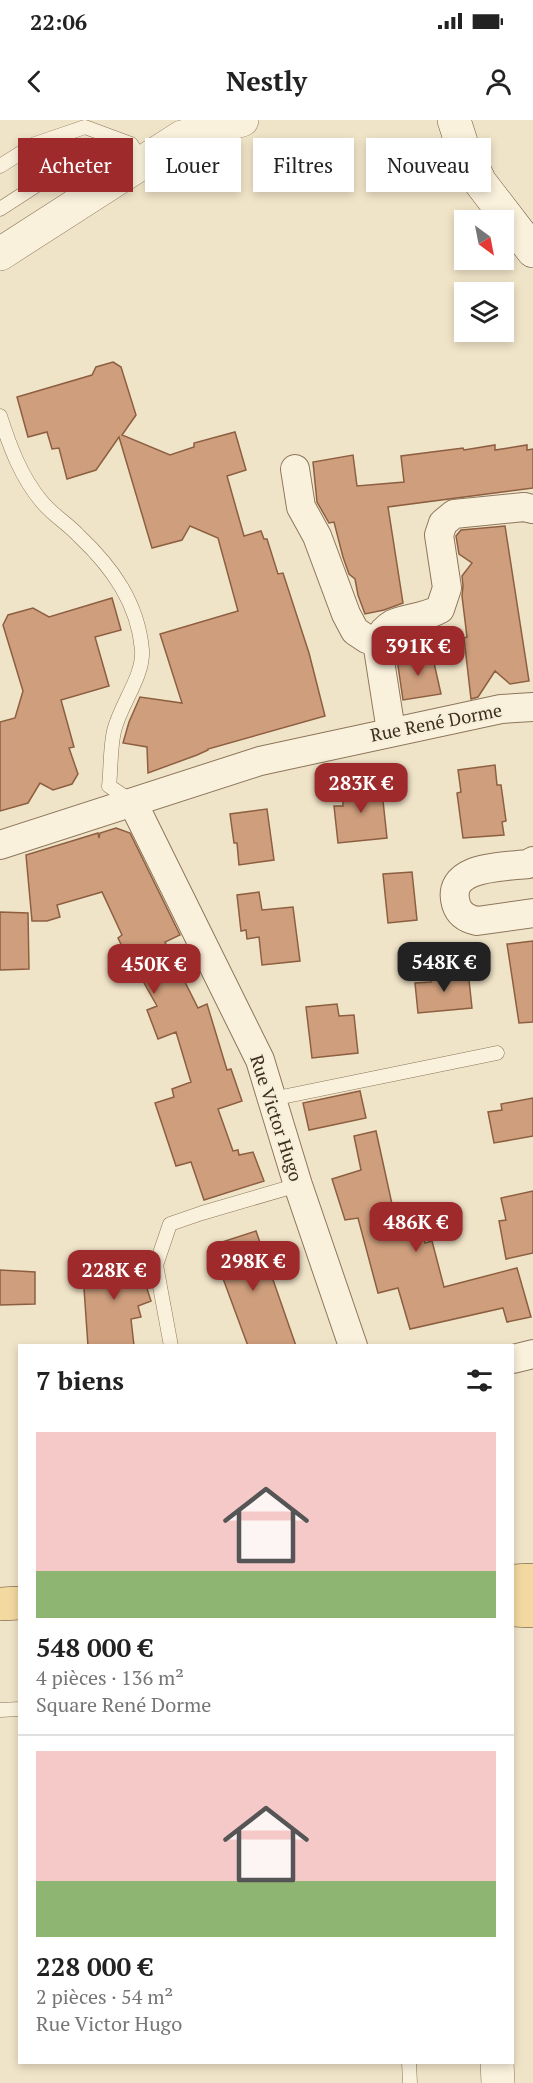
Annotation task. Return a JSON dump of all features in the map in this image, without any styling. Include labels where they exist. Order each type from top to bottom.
[{"type":"main road","points":[[514,1581],[533,1580]]},
{"type":"main road","points":[[0,1604],[18,1603]]},
{"type":"main road","points":[[514,1610],[533,1611]]},
{"type":"street","points":[[0,254],[182,137],[242,120]]},
{"type":"street","points":[[454,120],[462,145],[480,182],[533,251]]},
{"type":"street","points":[[295,469],[301,507],[317,536],[346,614],[355,632],[377,642]]},
{"type":"street","points":[[391,731],[377,642],[382,630],[392,622],[428,616],[440,609],[447,588],[439,534],[442,523],[454,514],[524,507],[533,509]]},
{"type":"street","name":"Rue René Dorme","points":[[0,845],[260,761],[501,709],[533,707]]},
{"type":"street","name":"Rue Victor Hugo","points":[[133,802],[260,1060],[298,1185],[352,1344]]},
{"type":"street","points":[[533,861],[528,864],[474,871],[461,878],[455,892],[458,909],[468,919],[477,921],[533,913]]},
{"type":"street","points":[[514,1359],[533,1354]]},
{"type":"street","points":[[496,2064],[498,2083]]},
{"type":"lane","points":[[0,166],[35,144],[85,127],[131,144],[142,161]]},
{"type":"lane","points":[[0,209],[111,137]]},
{"type":"lane","points":[[0,416],[12,452],[25,478],[59,520],[77,533],[105,562],[126,593],[138,625],[142,651],[140,668],[122,706],[114,733],[110,786],[133,802]]},
{"type":"lane","points":[[272,1099],[497,1053]]},
{"type":"lane","points":[[171,1344],[156,1265],[170,1224],[298,1185]]},
{"type":"lane","points":[[0,1710],[18,1709]]},
{"type":"lane","points":[[409,2064],[410,2083]]},
{"type":"building","points":[[113,362],[121,367],[136,415],[122,435],[170,455],[194,447],[194,443],[235,432],[246,470],[227,476],[244,536],[261,531],[264,539],[267,539],[278,574],[283,573],[309,653],[325,716],[208,749],[148,773],[147,747],[123,743],[140,697],[182,703],[160,634],[238,611],[218,538],[190,526],[182,540],[152,548],[119,437],[96,470],[67,479],[59,448],[52,449],[47,432],[28,437],[17,397],[92,375],[96,367]]},
{"type":"building","points":[[495,445],[495,450],[527,445],[527,450],[533,449],[533,488],[388,507],[403,603],[365,614],[355,579],[349,574],[343,557],[334,522],[329,523],[317,502],[313,462],[353,455],[357,486],[404,482],[401,456]]},
{"type":"building","points":[[505,526],[529,681],[510,684],[495,671],[478,697],[471,699],[464,638],[467,637],[462,576],[472,563],[459,554],[456,536],[461,530]]},
{"type":"building","points":[[112,598],[121,630],[95,637],[109,686],[61,700],[74,747],[69,748],[78,774],[72,784],[53,790],[40,783],[28,803],[0,811],[0,722],[15,718],[23,691],[3,625],[8,615],[33,608],[49,617]]},
{"type":"building","points":[[432,654],[441,694],[403,700],[397,659]]},
{"type":"building","points":[[495,765],[497,785],[501,785],[506,821],[502,822],[504,835],[463,838],[457,793],[461,792],[458,770]]},
{"type":"building","points":[[381,782],[387,838],[338,843],[334,806],[343,806],[343,786]]},
{"type":"building","points":[[267,809],[274,860],[239,865],[237,843],[234,843],[230,814]]},
{"type":"building","points":[[116,828],[130,833],[180,935],[165,942],[198,1008],[207,1004],[227,1070],[231,1069],[242,1101],[218,1109],[233,1151],[238,1150],[239,1155],[253,1152],[264,1181],[204,1200],[191,1162],[176,1166],[155,1103],[174,1097],[172,1089],[191,1082],[176,1032],[158,1039],[147,1010],[157,1006],[130,958],[128,959],[118,938],[122,935],[102,892],[57,905],[60,917],[47,921],[32,921],[26,855],[98,833],[99,838],[100,833]]},
{"type":"building","points":[[412,872],[417,920],[388,923],[383,874]]},
{"type":"building","points":[[259,892],[262,910],[293,907],[300,961],[262,965],[259,937],[247,939],[246,930],[241,931],[237,895]]},
{"type":"building","points":[[0,912],[28,913],[29,969],[0,970]]},
{"type":"building","points":[[533,941],[533,1022],[519,1023],[507,944]]},
{"type":"building","points":[[468,971],[472,1008],[418,1013],[415,983],[431,982],[430,975]]},
{"type":"building","points":[[337,1004],[339,1016],[354,1015],[358,1053],[312,1058],[306,1007]]},
{"type":"building","points":[[360,1091],[366,1118],[309,1130],[303,1103]]},
{"type":"building","points":[[533,1098],[533,1136],[494,1143],[488,1112],[502,1110],[501,1104]]},
{"type":"building","points":[[376,1131],[397,1227],[419,1220],[425,1243],[432,1241],[444,1287],[517,1268],[531,1317],[507,1322],[503,1308],[410,1329],[398,1288],[378,1293],[358,1218],[345,1220],[332,1179],[361,1170],[354,1136]]},
{"type":"building","points":[[533,1191],[533,1253],[506,1259],[499,1221],[506,1220],[501,1198]]},
{"type":"building","points":[[256,1231],[295,1344],[247,1344],[218,1265],[213,1245]]},
{"type":"building","points":[[135,1252],[151,1301],[138,1306],[141,1317],[131,1319],[134,1344],[88,1344],[83,1274],[109,1266],[108,1260]]},
{"type":"building","points":[[0,1270],[35,1272],[35,1304],[0,1305]]}]
